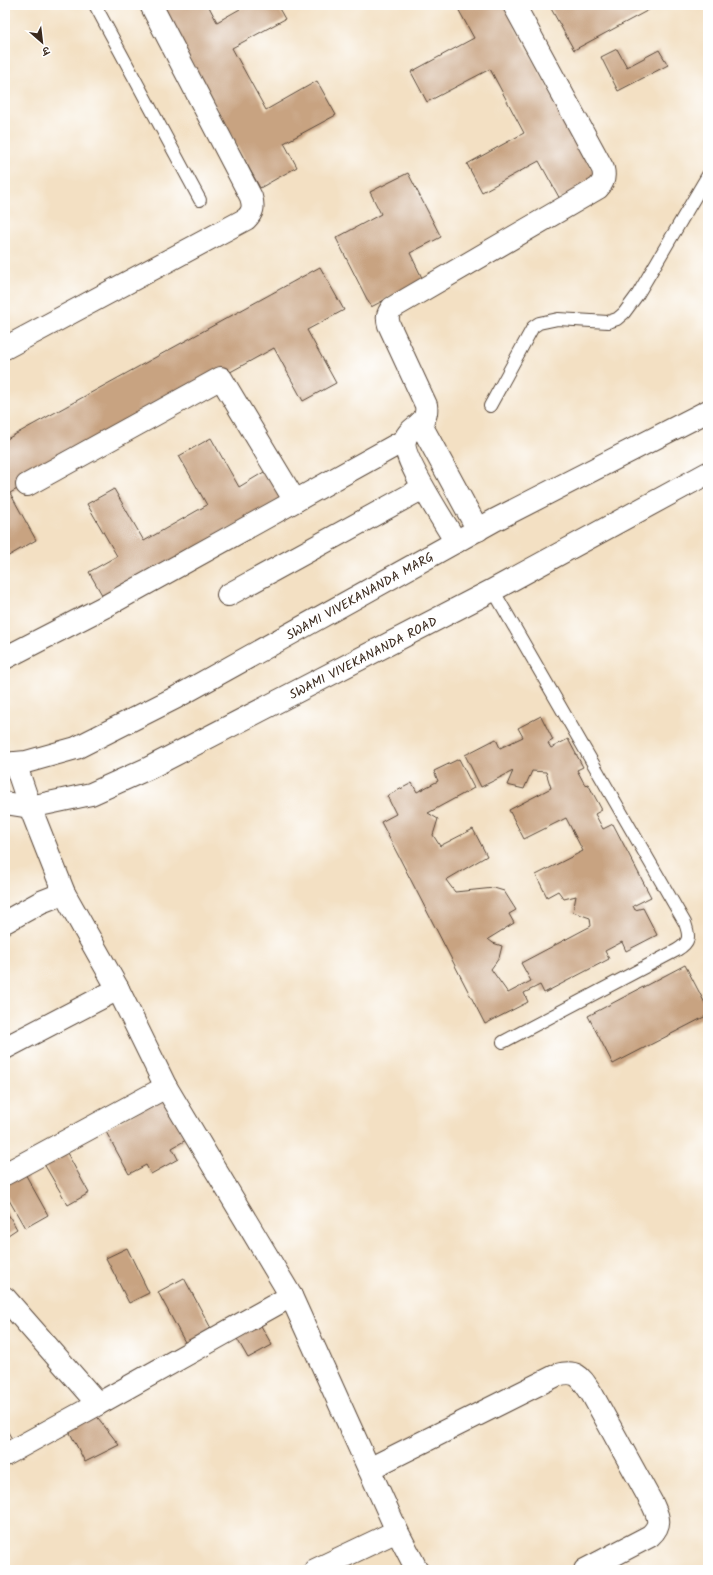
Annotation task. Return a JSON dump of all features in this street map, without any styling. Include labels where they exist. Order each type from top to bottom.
[{"type":"street","points":[[5,348],[246,220],[251,214],[254,206],[252,197],[151,5]]},
{"type":"street","points":[[456,542],[423,488],[405,448],[405,440],[407,435],[425,418],[427,413],[426,405],[389,325],[387,319],[388,314],[392,308],[598,188],[602,184],[605,175],[603,168],[514,5]]},
{"type":"street","points":[[27,485],[221,378],[295,502]]},
{"type":"street","name":"SWAMI VIVEKANANDA MARG","points":[[10,764],[26,762],[76,748],[175,698],[478,530],[708,411]]},
{"type":"street","points":[[420,423],[478,530]]},
{"type":"street","points":[[5,658],[106,606],[405,440]]},
{"type":"street","name":"SWAMI VIVEKANANDA ROAD","points":[[5,803],[30,807],[91,794],[149,768],[493,590],[708,473]]},
{"type":"street","points":[[228,595],[423,488]]},
{"type":"street","points":[[10,764],[30,807],[64,893],[118,989],[166,1087],[291,1296],[397,1531],[417,1570]]},
{"type":"street","points":[[5,922],[41,902],[64,893]]},
{"type":"street","points":[[5,1048],[118,989]]},
{"type":"street","points":[[5,1174],[166,1087]]},
{"type":"street","points":[[5,1455],[291,1296]]},
{"type":"street","points":[[7,1304],[98,1404]]},
{"type":"street","points":[[369,1469],[557,1375],[567,1372],[575,1373],[582,1378],[596,1401],[653,1505],[659,1523],[657,1530],[650,1536],[585,1570]]},
{"type":"street","points":[[315,1570],[397,1531]]},
{"type":"lane","points":[[95,5],[200,200]]},
{"type":"lane","points":[[490,406],[533,327],[539,323],[558,319],[608,322],[617,319],[624,313],[638,294],[708,175]]},
{"type":"lane","points":[[493,590],[685,923],[689,935],[685,945],[677,950],[503,1042]]},
{"type":"building","points":[[160,5],[208,5],[217,22],[247,5],[277,5],[285,19],[232,48],[266,110],[317,81],[336,115],[284,143],[297,167],[260,188]]},
{"type":"building","points":[[456,5],[503,5],[597,179],[560,199],[539,161],[482,192],[467,164],[524,133],[490,69],[427,102],[411,72],[474,38]]},
{"type":"building","points":[[549,5],[658,5],[574,50]]},
{"type":"building","points":[[617,49],[627,67],[659,50],[668,65],[618,91],[601,57]]},
{"type":"building","points":[[408,173],[441,237],[410,253],[423,280],[371,307],[336,238],[381,214],[370,192]]},
{"type":"building","points":[[320,267],[344,310],[307,330],[336,383],[303,401],[274,348],[10,493],[36,540],[5,558],[5,440]]},
{"type":"building","points":[[211,438],[239,487],[269,469],[285,497],[105,600],[89,572],[117,556],[87,504],[114,489],[144,541],[207,505],[179,456]]},
{"type":"building","points":[[541,716],[553,740],[548,743],[551,748],[568,739],[583,767],[577,770],[585,785],[588,784],[602,810],[595,814],[603,829],[613,824],[651,897],[633,906],[635,910],[643,908],[657,935],[626,951],[622,942],[605,951],[609,959],[544,993],[540,985],[524,993],[528,1002],[485,1024],[381,822],[396,814],[387,796],[412,783],[417,792],[438,781],[434,771],[459,759],[474,788],[428,813],[438,819],[433,835],[440,846],[473,829],[487,856],[446,880],[455,892],[494,888],[504,891],[516,910],[509,914],[514,923],[488,939],[493,943],[502,946],[499,958],[491,969],[508,993],[531,981],[521,963],[591,926],[590,918],[573,912],[576,896],[564,899],[558,891],[547,897],[536,875],[583,851],[566,818],[524,839],[509,810],[551,788],[546,772],[532,771],[524,789],[507,785],[513,771],[481,787],[465,755],[496,739],[500,748],[523,737],[518,728]]},
{"type":"building","points":[[685,965],[708,1009],[708,1015],[613,1064],[588,1016]]},
{"type":"building","points":[[163,1098],[186,1140],[172,1148],[178,1159],[151,1174],[146,1165],[129,1174],[105,1130]]},
{"type":"building","points":[[66,1151],[89,1193],[68,1205],[44,1164]]},
{"type":"building","points":[[23,1170],[48,1215],[25,1228],[5,1193],[5,1180]]},
{"type":"building","points":[[5,1209],[17,1229],[5,1237]]},
{"type":"building","points":[[127,1248],[149,1293],[129,1303],[106,1258]]},
{"type":"building","points":[[184,1278],[213,1332],[187,1346],[158,1292]]},
{"type":"building","points":[[260,1324],[272,1345],[248,1358],[236,1337]]},
{"type":"building","points":[[95,1414],[119,1445],[85,1462],[67,1427]]},
{"type":"building","points":[[5,1427],[15,1444],[5,1450]]}]
